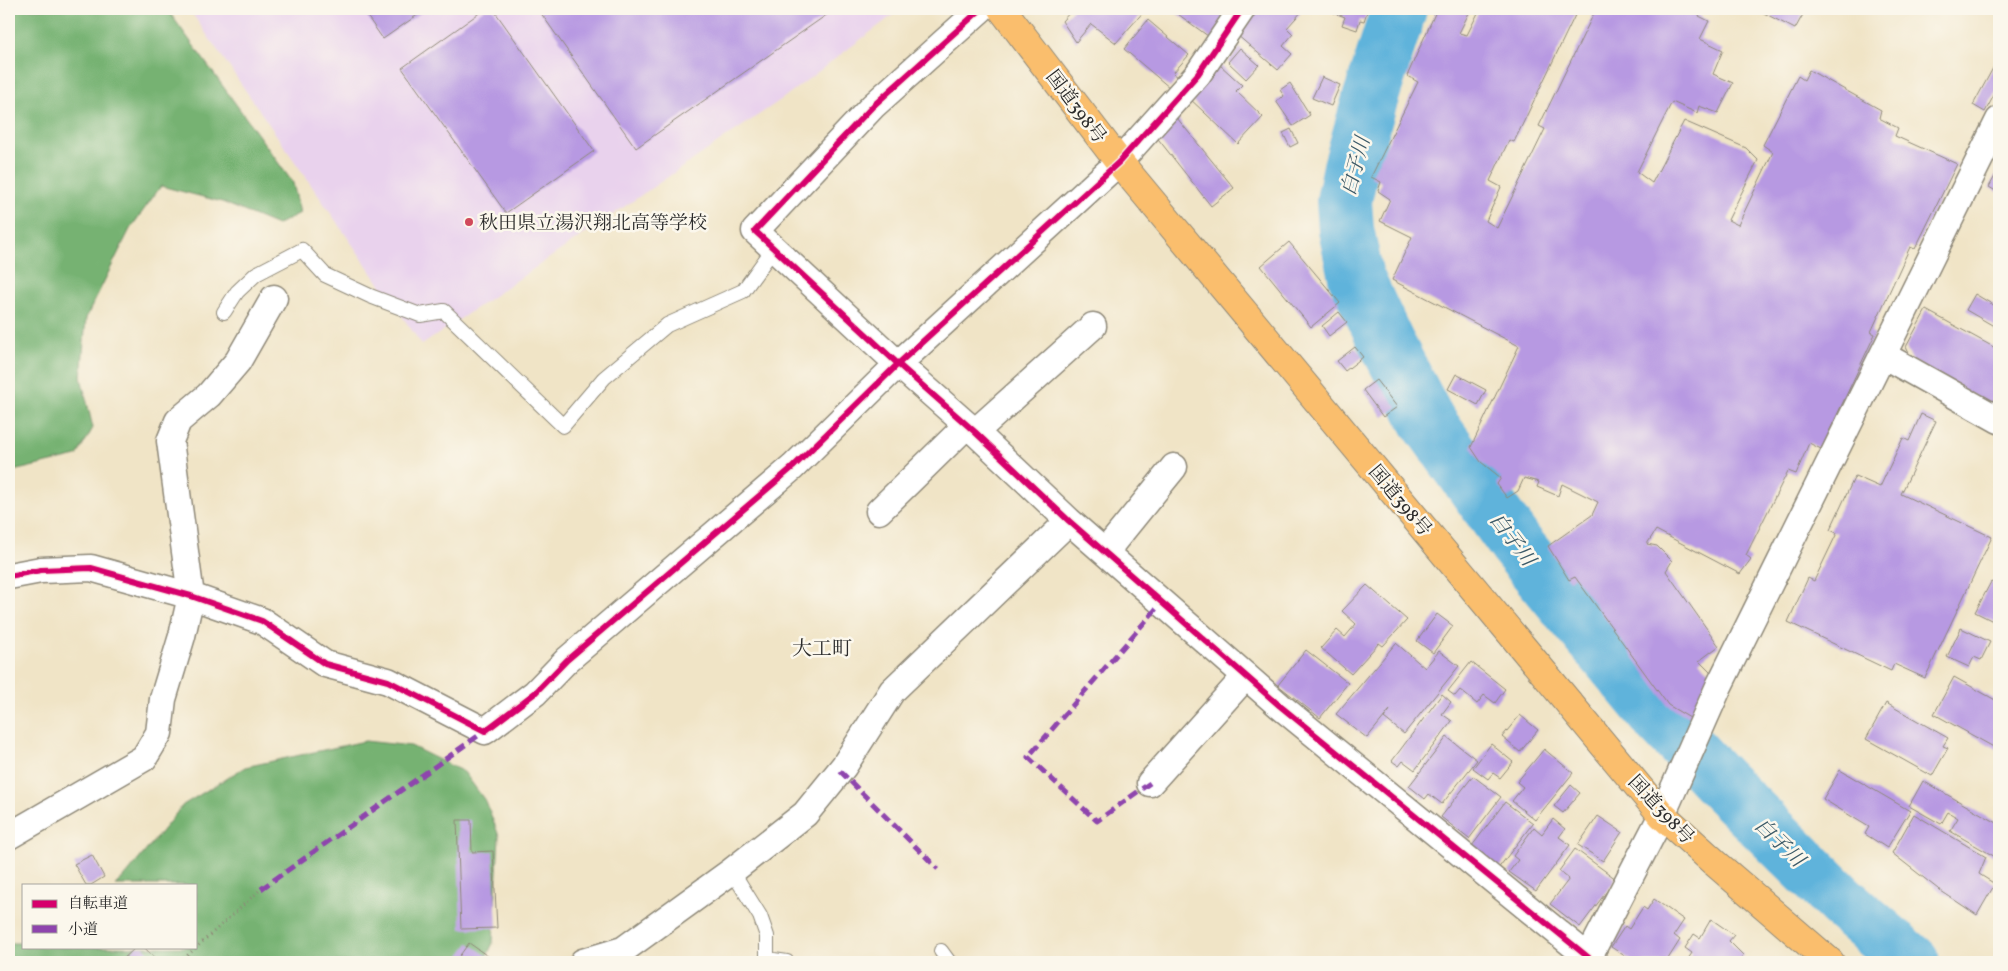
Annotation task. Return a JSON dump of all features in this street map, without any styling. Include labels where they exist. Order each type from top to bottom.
[{"type":"highway","name":"国道398号","points":[[1002,9],[1119,162],[1662,815],[1830,962]]},
{"type":"street","points":[[981,9],[873,106],[756,231],[1104,552],[1280,706],[1590,961],[1675,788],[1719,686],[1999,120]]},
{"type":"street","points":[[9,576],[41,570],[92,568],[190,596],[262,621],[325,664],[388,681],[484,731],[535,693],[567,660],[793,467],[898,364],[1119,162],[1198,74],[1242,9]]},
{"type":"street","points":[[9,836],[144,758],[159,733],[162,698],[182,636],[190,596],[170,441],[178,421],[209,395],[238,361],[274,298]]},
{"type":"street","points":[[879,511],[971,429],[1093,326]]},
{"type":"street","points":[[1883,355],[1999,420]]},
{"type":"street","points":[[1104,552],[1174,467]]},
{"type":"street","points":[[583,962],[623,950],[805,814],[844,766],[892,691],[1069,521]]},
{"type":"street","points":[[1150,783],[1246,676]]},
{"type":"lane","points":[[224,312],[237,292],[256,274],[302,250],[325,275],[370,296],[420,315],[444,311],[563,426],[604,378],[667,325],[743,291],[774,248]]},
{"type":"lane","points":[[732,870],[760,916],[767,936],[767,959],[787,962]]},
{"type":"path","points":[[198,946],[261,889]]},
{"type":"path","points":[[180,962],[196,948]]},
{"type":"shaded area","name":"秋田県立湯沢翔北高等学校","points":[[189,9],[901,9],[782,99],[422,345]]},
{"type":"green space","points":[[9,9],[167,9],[293,183],[300,213],[277,225],[222,202],[161,186],[130,229],[86,318],[81,377],[93,428],[77,456],[9,472]]},
{"type":"green space","points":[[365,741],[411,746],[464,772],[486,802],[499,836],[493,943],[484,962],[9,962],[9,943],[22,943],[22,948],[198,948],[198,884],[116,884],[127,874],[183,805],[245,767]]},
{"type":"building","points":[[362,9],[426,9],[383,39]]},
{"type":"building","points":[[485,9],[493,9],[594,151],[506,213],[402,68]]},
{"type":"building","points":[[538,9],[835,9],[636,148]]},
{"type":"building","points":[[1073,9],[1146,9],[1116,43],[1091,24],[1076,42],[1062,21]]},
{"type":"building","points":[[1171,9],[1235,9],[1212,39]]},
{"type":"building","points":[[1259,9],[1304,9],[1287,28],[1293,34],[1283,46],[1292,54],[1278,70],[1237,35]]},
{"type":"building","points":[[1336,9],[1368,9],[1364,21],[1360,20],[1357,30],[1342,25],[1345,17],[1334,13]]},
{"type":"building","points":[[1437,9],[1471,9],[1459,33],[1467,35],[1480,9],[1578,9],[1514,142],[1509,140],[1490,181],[1501,187],[1486,221],[1497,228],[1545,129],[1539,126],[1596,9],[1702,9],[1699,16],[1709,21],[1700,39],[1723,50],[1713,74],[1733,83],[1718,113],[1699,106],[1697,113],[1672,102],[1637,172],[1652,183],[1684,121],[1746,148],[1758,160],[1728,220],[1738,225],[1773,152],[1763,145],[1798,76],[1804,80],[1809,70],[1881,110],[1879,118],[1898,128],[1895,136],[1957,164],[1915,249],[1910,247],[1871,332],[1875,334],[1821,449],[1809,443],[1796,474],[1788,471],[1746,555],[1751,559],[1740,574],[1656,530],[1647,544],[1657,546],[1672,561],[1666,571],[1719,646],[1699,661],[1711,673],[1690,718],[1668,705],[1575,577],[1569,580],[1548,546],[1592,515],[1598,502],[1562,484],[1558,496],[1537,487],[1539,482],[1524,478],[1518,491],[1507,498],[1497,484],[1501,478],[1481,462],[1471,447],[1519,346],[1392,280],[1412,237],[1380,221],[1390,199],[1378,191],[1381,182],[1371,177],[1418,82],[1407,76]]},
{"type":"building","points":[[1756,9],[1806,9],[1795,29]]},
{"type":"building","points":[[1148,20],[1189,55],[1173,73],[1178,77],[1170,88],[1124,49]]},
{"type":"building","points":[[1240,48],[1259,65],[1246,79],[1228,62]]},
{"type":"building","points":[[1999,57],[1999,86],[1985,112],[1973,105]]},
{"type":"building","points":[[1219,64],[1242,85],[1236,91],[1263,117],[1238,144],[1188,97]]},
{"type":"building","points":[[1322,77],[1340,85],[1331,106],[1312,98]]},
{"type":"building","points":[[1290,83],[1310,115],[1293,126],[1276,101],[1284,96],[1280,90]]},
{"type":"building","points":[[1177,118],[1234,188],[1211,206],[1155,135]]},
{"type":"building","points":[[1291,129],[1298,143],[1290,147],[1283,133]]},
{"type":"building","points":[[1999,169],[1999,193],[1989,187]]},
{"type":"building","points":[[1289,242],[1340,303],[1311,327],[1261,266]]},
{"type":"building","points":[[1975,294],[1997,307],[1999,303],[1999,329],[1966,310]]},
{"type":"building","points":[[1926,310],[1999,350],[1999,410],[1913,362],[1906,347]]},
{"type":"building","points":[[1339,312],[1347,322],[1329,336],[1322,326]]},
{"type":"building","points":[[1355,347],[1363,357],[1345,371],[1337,361]]},
{"type":"building","points":[[1456,374],[1486,390],[1478,405],[1448,389]]},
{"type":"building","points":[[1376,380],[1397,407],[1383,417],[1363,390]]},
{"type":"building","points":[[1921,414],[1936,421],[1901,494],[1992,537],[1925,678],[1894,664],[1891,671],[1788,622],[1808,578],[1814,581],[1837,533],[1830,530],[1855,476],[1880,487],[1903,438],[1909,441]]},
{"type":"building","points":[[1991,582],[1999,586],[1999,624],[1975,612]]},
{"type":"building","points":[[1367,585],[1407,620],[1383,646],[1379,643],[1351,674],[1321,648],[1337,630],[1345,637],[1356,624],[1342,611]]},
{"type":"building","points":[[1437,614],[1453,626],[1433,653],[1417,641]]},
{"type":"building","points":[[1961,628],[1990,642],[1981,660],[1974,657],[1969,667],[1947,657]]},
{"type":"building","points":[[1396,643],[1425,668],[1439,651],[1459,666],[1404,734],[1384,718],[1390,710],[1367,738],[1336,714]]},
{"type":"building","points":[[1306,650],[1348,683],[1320,718],[1278,685]]},
{"type":"building","points":[[1471,662],[1505,689],[1495,703],[1484,695],[1477,704],[1460,690],[1455,696],[1448,691]]},
{"type":"building","points":[[1954,677],[1999,702],[1999,750],[1934,714]]},
{"type":"building","points":[[1442,694],[1451,702],[1442,714],[1452,721],[1415,770],[1403,761],[1399,766],[1392,761]]},
{"type":"building","points":[[1886,703],[1948,738],[1943,746],[1948,748],[1932,776],[1866,739]]},
{"type":"building","points":[[1520,715],[1538,730],[1520,752],[1502,737]]},
{"type":"building","points":[[1447,737],[1477,760],[1442,804],[1429,794],[1425,799],[1409,786]]},
{"type":"building","points":[[1491,744],[1513,762],[1500,778],[1493,773],[1488,779],[1473,768]]},
{"type":"building","points":[[1544,749],[1573,773],[1535,820],[1512,801],[1523,787],[1517,782]]},
{"type":"building","points":[[1840,770],[1910,811],[1887,848],[1865,834],[1869,827],[1823,799]]},
{"type":"building","points":[[1473,776],[1501,797],[1469,839],[1441,817]]},
{"type":"building","points":[[1923,781],[1999,824],[1999,859],[1950,831],[1958,818],[1948,812],[1941,824],[1909,806]]},
{"type":"building","points":[[1571,785],[1580,793],[1563,813],[1554,806]]},
{"type":"building","points":[[1505,802],[1533,823],[1497,870],[1469,850]]},
{"type":"building","points":[[1914,814],[1986,857],[1979,874],[1995,884],[1977,915],[1938,889],[1892,853]]},
{"type":"building","points":[[1598,816],[1622,832],[1603,861],[1578,845]]},
{"type":"building","points":[[1553,819],[1565,829],[1559,837],[1570,845],[1536,891],[1509,872],[1518,860],[1513,856],[1534,827],[1542,834]]},
{"type":"building","points":[[457,820],[471,820],[472,852],[493,851],[497,928],[461,929]]},
{"type":"building","points":[[1575,849],[1616,879],[1580,927],[1550,904],[1569,879],[1559,871]]},
{"type":"building","points":[[92,855],[104,877],[93,884],[85,884],[74,864]]},
{"type":"building","points":[[1654,899],[1684,920],[1674,935],[1680,940],[1666,962],[1629,962],[1631,960],[1611,947],[1625,926],[1629,929],[1643,907],[1647,910]]},
{"type":"building","points":[[1711,919],[1734,935],[1729,941],[1743,955],[1738,962],[1686,962],[1692,953],[1685,948],[1694,934],[1700,938]]},
{"type":"building","points":[[469,943],[496,962],[455,962]]},
{"type":"building","points":[[135,948],[145,948],[158,962],[120,962]]},
{"type":"waterway","name":"白子川","points":[[1399,9],[1369,103],[1351,167],[1344,201],[1346,229],[1356,277],[1386,342],[1427,420],[1518,547],[1659,718],[1721,783],[1843,903],[1912,962]]},
{"type":"marked path","points":[[1150,783],[1097,821],[1028,757],[1162,602]]},
{"type":"marked path","points":[[261,889],[485,731]]},
{"type":"marked path","points":[[840,771],[938,869]]},
{"type":"marked path","points":[[761,962],[767,959]]},
{"type":"cycle path","points":[[981,9],[873,106],[755,231],[898,364],[975,432],[1069,521],[1280,706],[1594,962]]},
{"type":"cycle path","points":[[9,576],[41,570],[91,568],[191,596],[262,621],[325,664],[388,681],[485,731],[535,693],[567,660],[793,467],[898,364],[1119,162],[1198,74],[1242,9]]},
{"type":"place","name":"秋田県立湯沢翔北高等学校","points":[[469,222]]},
{"type":"district","name":"大工町","points":[[822,648]]}]
